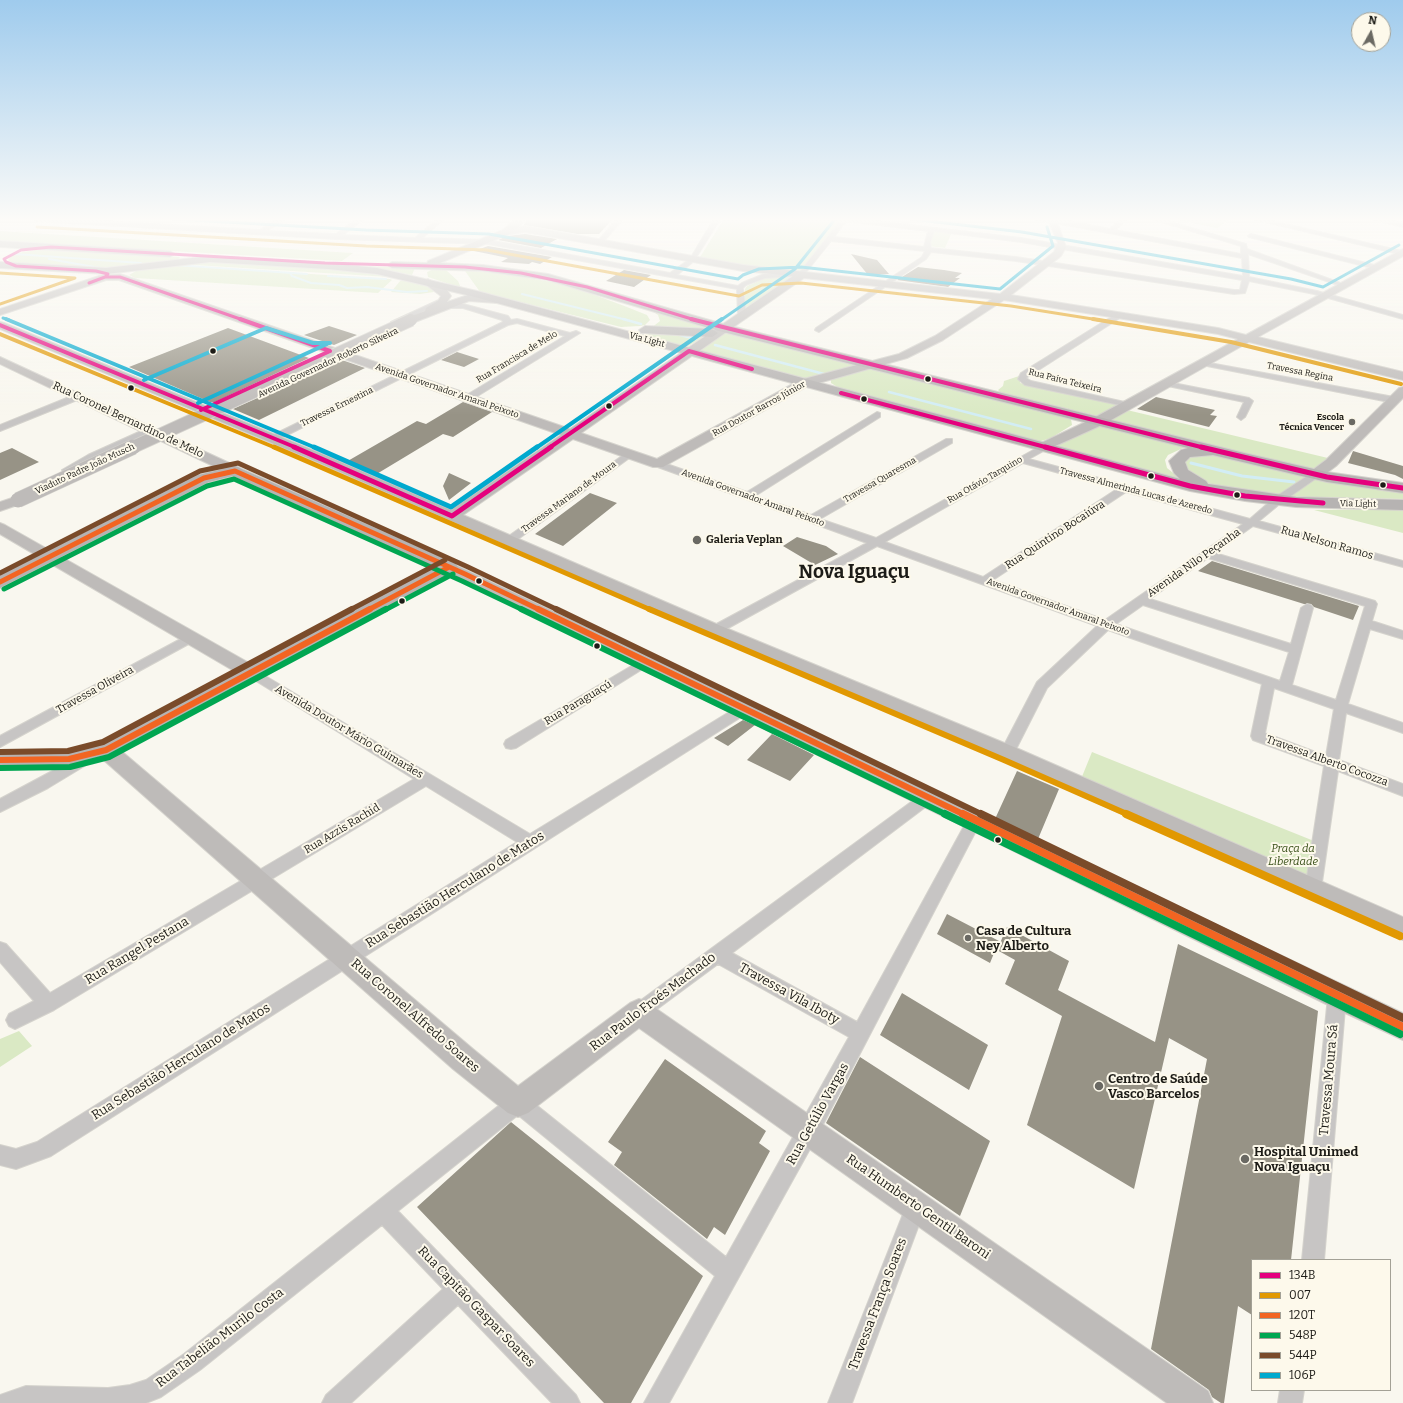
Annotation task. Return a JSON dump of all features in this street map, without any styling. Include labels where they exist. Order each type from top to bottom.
[{"type":"main road","points":[[0,312],[73,284]]},
{"type":"main road","name":"Avenida Governador Amaral Peixoto","points":[[141,284],[658,464]]},
{"type":"main road","points":[[432,284],[445,293],[446,296],[443,305]]},
{"type":"main road","name":"Via Light","points":[[438,284],[804,383],[828,383],[1044,446],[1190,486],[1245,496],[1311,503],[1403,505]]},
{"type":"main road","points":[[468,284],[473,293]]},
{"type":"main road","name":"Via Light","points":[[577,284],[720,330],[831,354],[873,366],[1315,475],[1403,488]]},
{"type":"main road","points":[[452,516],[689,351],[742,315],[791,284]]},
{"type":"main road","points":[[897,284],[1002,297],[1248,337],[1403,376]]},
{"type":"main road","points":[[828,383],[903,356],[939,338],[1019,284]]},
{"type":"main road","name":"Rua Otávio Tarquino","points":[[1044,446],[1098,421],[1343,285]]},
{"type":"main road","name":"Viaduto Padre João Musch","points":[[0,512],[10,503],[443,305],[470,298],[496,300]]},
{"type":"main road","points":[[621,299],[650,313],[655,318],[654,322],[647,326],[626,328]]},
{"type":"main road","points":[[566,318],[626,328],[703,334],[720,330]]},
{"type":"main road","points":[[0,324],[215,416],[322,459],[715,630],[1007,753],[1403,929]]},
{"type":"main road","points":[[831,354],[870,358],[903,356]]},
{"type":"main road","name":"Rua Coronel Bernardino de Melo","points":[[0,360],[235,471],[449,567],[1403,1027]]},
{"type":"main road","name":"Rua Doutor Barros Júnior","points":[[658,464],[804,383]]},
{"type":"main road","name":"Avenida Nilo Peçanha","points":[[1315,475],[1331,463],[1403,391]]},
{"type":"main road","points":[[1067,413],[1080,421],[1080,429]]},
{"type":"main road","points":[[1244,458],[1199,451],[1183,455],[1178,459],[1177,463],[1182,473],[1193,481],[1211,488],[1245,496]]},
{"type":"main road","points":[[204,478],[215,461]]},
{"type":"main road","points":[[0,582],[204,478],[235,471]]},
{"type":"main road","name":"Avenida Doutor Mário Guimarães","points":[[0,528],[252,673]]},
{"type":"main road","points":[[0,760],[69,759],[98,753],[252,673],[449,567]]},
{"type":"main road","name":"Rua Coronel Alfredo Soares","points":[[98,753],[257,879],[463,1059],[518,1103]]},
{"type":"main road","name":"Rua Paulo Froés Machado","points":[[518,1103],[639,1012]]},
{"type":"main road","name":"Rua Humberto Gentil Baroni","points":[[639,1012],[1196,1403]]},
{"type":"street","points":[[720,284],[740,288]]},
{"type":"street","points":[[742,315],[740,288],[744,284]]},
{"type":"street","points":[[819,330],[883,284]]},
{"type":"street","points":[[1185,284],[1234,292],[1241,292],[1244,290],[1245,284]]},
{"type":"street","points":[[1273,284],[1324,295],[1403,317]]},
{"type":"street","points":[[443,305],[462,306],[482,311],[506,319],[506,323]]},
{"type":"street","name":"Avenida Governador Roberto Silveira","points":[[201,410],[330,351],[443,305]]},
{"type":"street","name":"Avenida Governador Roberto Silveira","points":[[215,416],[344,356],[443,305]]},
{"type":"street","name":"Rua Paiva Teixeira","points":[[1119,316],[1024,374],[1022,379],[1028,383],[1126,405]]},
{"type":"street","name":"Rua Francisca de Melo","points":[[468,398],[574,334],[517,321],[506,323]]},
{"type":"street","name":"Travessa Ernestina","points":[[272,439],[506,323]]},
{"type":"street","name":"Travessa Regina","points":[[1202,363],[1394,400]]},
{"type":"street","points":[[1166,383],[1249,401],[1241,417]]},
{"type":"street","points":[[0,428],[79,396]]},
{"type":"street","points":[[748,496],[877,416]]},
{"type":"street","points":[[55,476],[91,457],[150,430]]},
{"type":"street","name":"Travessa Quaresma","points":[[812,519],[949,441]]},
{"type":"street","name":"Rua Otávio Tarquino","points":[[715,630],[877,542],[1044,446]]},
{"type":"street","name":"Travessa Mariano de Moura","points":[[510,540],[629,454]]},
{"type":"street","name":"Travessa Almerinda Lucas de Azeredo","points":[[1022,460],[1251,523]]},
{"type":"street","name":"Avenida Governador Amaral Peixoto","points":[[658,464],[1106,625],[1403,728]]},
{"type":"street","name":"Avenida Nilo Peçanha","points":[[1007,753],[1042,685],[1106,625],[1251,523],[1278,500],[1315,475]]},
{"type":"street","name":"Rua Quintino Bocaiúva","points":[[984,581],[1125,488]]},
{"type":"street","name":"Rua Nelson Ramos","points":[[1251,523],[1277,528],[1403,564]]},
{"type":"street","points":[[1207,554],[1371,604],[1341,706],[1313,889]]},
{"type":"street","points":[[1140,600],[1295,650]]},
{"type":"street","points":[[1285,687],[1307,608]]},
{"type":"street","points":[[1365,623],[1403,635]]},
{"type":"street","name":"Travessa Oliveira","points":[[0,742],[190,638]]},
{"type":"street","name":"Rua Paraguaçú","points":[[511,744],[645,662]]},
{"type":"street","name":"Avenida Doutor Mário Guimarães","points":[[252,673],[530,842]]},
{"type":"street","name":"Travessa Alberto Cocozza","points":[[1269,681],[1258,736],[1403,790]]},
{"type":"street","name":"Rua Sebastião Herculano de Matos","points":[[0,1155],[16,1159],[25,1157],[44,1148],[530,842],[744,710]]},
{"type":"street","points":[[0,806],[98,753]]},
{"type":"street","name":"Rua Azzis Rachid","points":[[257,879],[426,779]]},
{"type":"street","name":"Rua Paulo Froés Machado","points":[[639,1012],[927,798]]},
{"type":"street","name":"Rua Getúlio Vargas","points":[[656,1403],[730,1274],[809,1131],[974,821]]},
{"type":"street","name":"Rua Rangel Pestana","points":[[15,1020],[48,1004],[257,879]]},
{"type":"street","points":[[0,950],[48,1004]]},
{"type":"street","name":"Travessa Vila Iboty","points":[[717,954],[861,1034]]},
{"type":"street","name":"Travessa Moura Sá","points":[[1313,1259],[1337,996]]},
{"type":"street","name":"Rua Paulo Froés Machado","points":[[384,1211],[518,1103]]},
{"type":"street","name":"Rua Coronel Alfredo Soares","points":[[518,1103],[730,1274]]},
{"type":"street","name":"Travessa França Soares","points":[[840,1403],[916,1206]]},
{"type":"street","name":"Rua Capitão Gaspar Soares","points":[[384,1211],[460,1288],[568,1403]]},
{"type":"street","name":"Rua Tabelião Murilo Costa","points":[[8,1403],[26,1398],[108,1400],[130,1397],[153,1389],[192,1362],[384,1211]]},
{"type":"street","points":[[334,1403],[460,1288]]},
{"type":"street","points":[[1290,1403],[1292,1391]]},
{"type":"green space","points":[[240,284],[387,284],[378,293]]},
{"type":"green space","points":[[397,284],[423,284],[431,288],[434,292],[420,294],[391,292]]},
{"type":"green space","points":[[450,284],[459,284],[461,288]]},
{"type":"green space","points":[[475,284],[561,284],[587,292],[627,307],[647,315],[650,320],[645,325],[621,327],[480,292]]},
{"type":"green space","points":[[751,284],[782,284],[745,308],[745,289]]},
{"type":"green space","points":[[652,311],[716,328],[711,331],[651,328],[660,321],[658,315]]},
{"type":"green space","points":[[726,330],[862,364],[805,379],[698,350]]},
{"type":"green space","points":[[640,331],[707,335],[685,348],[627,332]]},
{"type":"green space","points":[[868,369],[877,369],[1071,419],[1072,425],[1051,438],[1041,441],[1033,441],[839,388],[831,383],[831,379]]},
{"type":"green space","points":[[1022,375],[1020,383],[1121,405],[1102,417],[1001,393],[998,390],[1003,386],[1004,381]]},
{"type":"green space","points":[[1127,410],[1332,459],[1316,470],[1105,421]]},
{"type":"green space","points":[[1098,425],[1190,447],[1183,448],[1168,455],[1165,460],[1167,468],[1183,481],[1051,446]]},
{"type":"green space","points":[[1208,454],[1403,491],[1403,499],[1309,497],[1265,494],[1223,487],[1204,482],[1189,474],[1183,459],[1189,456]]},
{"type":"green space","points":[[1403,509],[1403,533],[1314,510]]},
{"type":"green space","name":"Praça da Liberdade","points":[[1092,752],[1319,843],[1311,887],[1079,784]]},
{"type":"green space","points":[[19,1031],[32,1046],[0,1067],[0,1039]]},
{"type":"building","points":[[622,284],[638,284],[634,287]]},
{"type":"building","points":[[930,284],[951,284],[948,287]]},
{"type":"building","points":[[329,326],[357,335],[334,345],[304,335]]},
{"type":"building","points":[[228,328],[309,358],[215,402],[210,402],[129,367]]},
{"type":"building","points":[[457,352],[479,359],[464,367],[441,360]]},
{"type":"building","points":[[342,360],[365,368],[259,420],[233,409]]},
{"type":"building","points":[[1156,397],[1215,410],[1210,415],[1217,416],[1209,427],[1137,409]]},
{"type":"building","points":[[463,402],[492,412],[453,437],[443,434],[375,475],[346,462],[417,421],[426,424]]},
{"type":"building","points":[[12,448],[39,462],[0,480],[0,453]]},
{"type":"building","points":[[1353,451],[1403,466],[1403,479],[1395,475],[1348,463]]},
{"type":"building","points":[[449,473],[471,483],[449,500],[443,486]]},
{"type":"building","points":[[590,493],[617,503],[563,546],[535,534]]},
{"type":"building","points":[[797,537],[826,546],[838,554],[815,565],[783,546]]},
{"type":"building","points":[[1212,561],[1359,606],[1353,620],[1314,607],[1311,604],[1304,604],[1198,571]]},
{"type":"building","points":[[743,720],[755,725],[728,746],[714,738]]},
{"type":"building","points":[[772,734],[814,755],[790,781],[747,760]]},
{"type":"building","points":[[1017,771],[1059,789],[1038,839],[995,819]]},
{"type":"building","name":"Casa de Cultura Ney Alberto","points":[[947,914],[999,941],[990,963],[937,934]]},
{"type":"building","name":"Hospital Unimed Nova Iguaçu","points":[[1007,927],[1069,961],[1058,990],[1155,1042],[1178,944],[1318,1011],[1291,1259],[1251,1259],[1251,1314],[1238,1306],[1224,1403],[1221,1403],[1212,1397],[1209,1390],[1151,1349],[1207,1059],[1169,1038],[1134,1189],[1027,1125],[1062,1016],[1005,984],[1015,960],[997,950]]},
{"type":"building","points":[[902,993],[988,1045],[969,1090],[880,1035]]},
{"type":"building","points":[[860,1057],[990,1141],[960,1216],[826,1123]]},
{"type":"building","points":[[665,1059],[766,1131],[759,1143],[770,1151],[725,1235],[714,1227],[707,1239],[614,1165],[622,1152],[608,1142]]},
{"type":"building","points":[[511,1122],[703,1276],[631,1403],[604,1403],[417,1207]]},
{"type":"waterway","points":[[332,284],[347,288],[367,287],[407,292],[427,291]]},
{"type":"waterway","points":[[522,294],[623,319]]},
{"type":"waterway","points":[[623,319],[641,324]]},
{"type":"waterway","points":[[676,334],[696,339]]},
{"type":"waterway","points":[[715,345],[824,374]]},
{"type":"waterway","points":[[889,392],[1031,429]]},
{"type":"waterway","points":[[1191,463],[1242,476],[1294,482]]},
{"type":"transit line","name":"007","points":[[0,304],[56,284]]},
{"type":"transit line","name":"134B","points":[[141,284],[330,351]]},
{"type":"transit line","name":"134B","points":[[575,284],[667,313],[723,328],[1272,465],[1327,477],[1403,488]]},
{"type":"transit line","name":"007","points":[[676,284],[739,296],[762,285],[772,284]]},
{"type":"transit line","name":"106P","points":[[3,318],[325,452],[451,507],[773,284]]},
{"type":"transit line","name":"007","points":[[815,284],[1011,306],[1231,342],[1401,384]]},
{"type":"transit line","name":"106P","points":[[959,284],[1000,289],[1006,284]]},
{"type":"transit line","name":"106P","points":[[1313,284],[1323,287],[1328,284]]},
{"type":"transit line","name":"134B","points":[[0,325],[322,459],[452,516],[689,351],[752,369]]},
{"type":"transit line","name":"106P","points":[[144,380],[266,328],[313,343],[330,343]]},
{"type":"transit line","name":"007","points":[[0,334],[319,466],[712,637],[1004,760],[1400,936]]},
{"type":"transit line","name":"106P","points":[[198,403],[327,344]]},
{"type":"transit line","name":"134B","points":[[201,410],[330,351]]},
{"type":"transit line","name":"134B","points":[[841,393],[1190,486],[1245,496],[1323,503]]},
{"type":"transit line","name":"544P","points":[[0,573],[200,471],[238,463],[468,567],[1403,1018]]},
{"type":"transit line","name":"120T","points":[[0,582],[204,478],[235,471],[465,574],[1403,1027]]},
{"type":"transit line","name":"548P","points":[[4,589],[207,486],[234,479],[462,581],[1400,1034]]},
{"type":"transit line","name":"544P","points":[[0,752],[68,751],[103,742],[445,560]]},
{"type":"transit line","name":"120T","points":[[0,760],[69,759],[106,750],[449,567]]},
{"type":"transit line","name":"548P","points":[[0,768],[70,767],[109,757],[453,574]]},
{"type":"place","name":"Escola Técnica Vencer","points":[[1352,422]]},
{"type":"place","name":"Galeria Veplan","points":[[697,540]]},
{"type":"place","name":"Casa de Cultura Ney Alberto","points":[[968,938]]},
{"type":"place","name":"Centro de Saúde Vasco Barcelos","points":[[1099,1086]]},
{"type":"place","name":"Hospital Unimed Nova Iguaçu","points":[[1245,1159]]},
{"type":"district","name":"Nova Iguaçu","points":[[854,573]]}]
